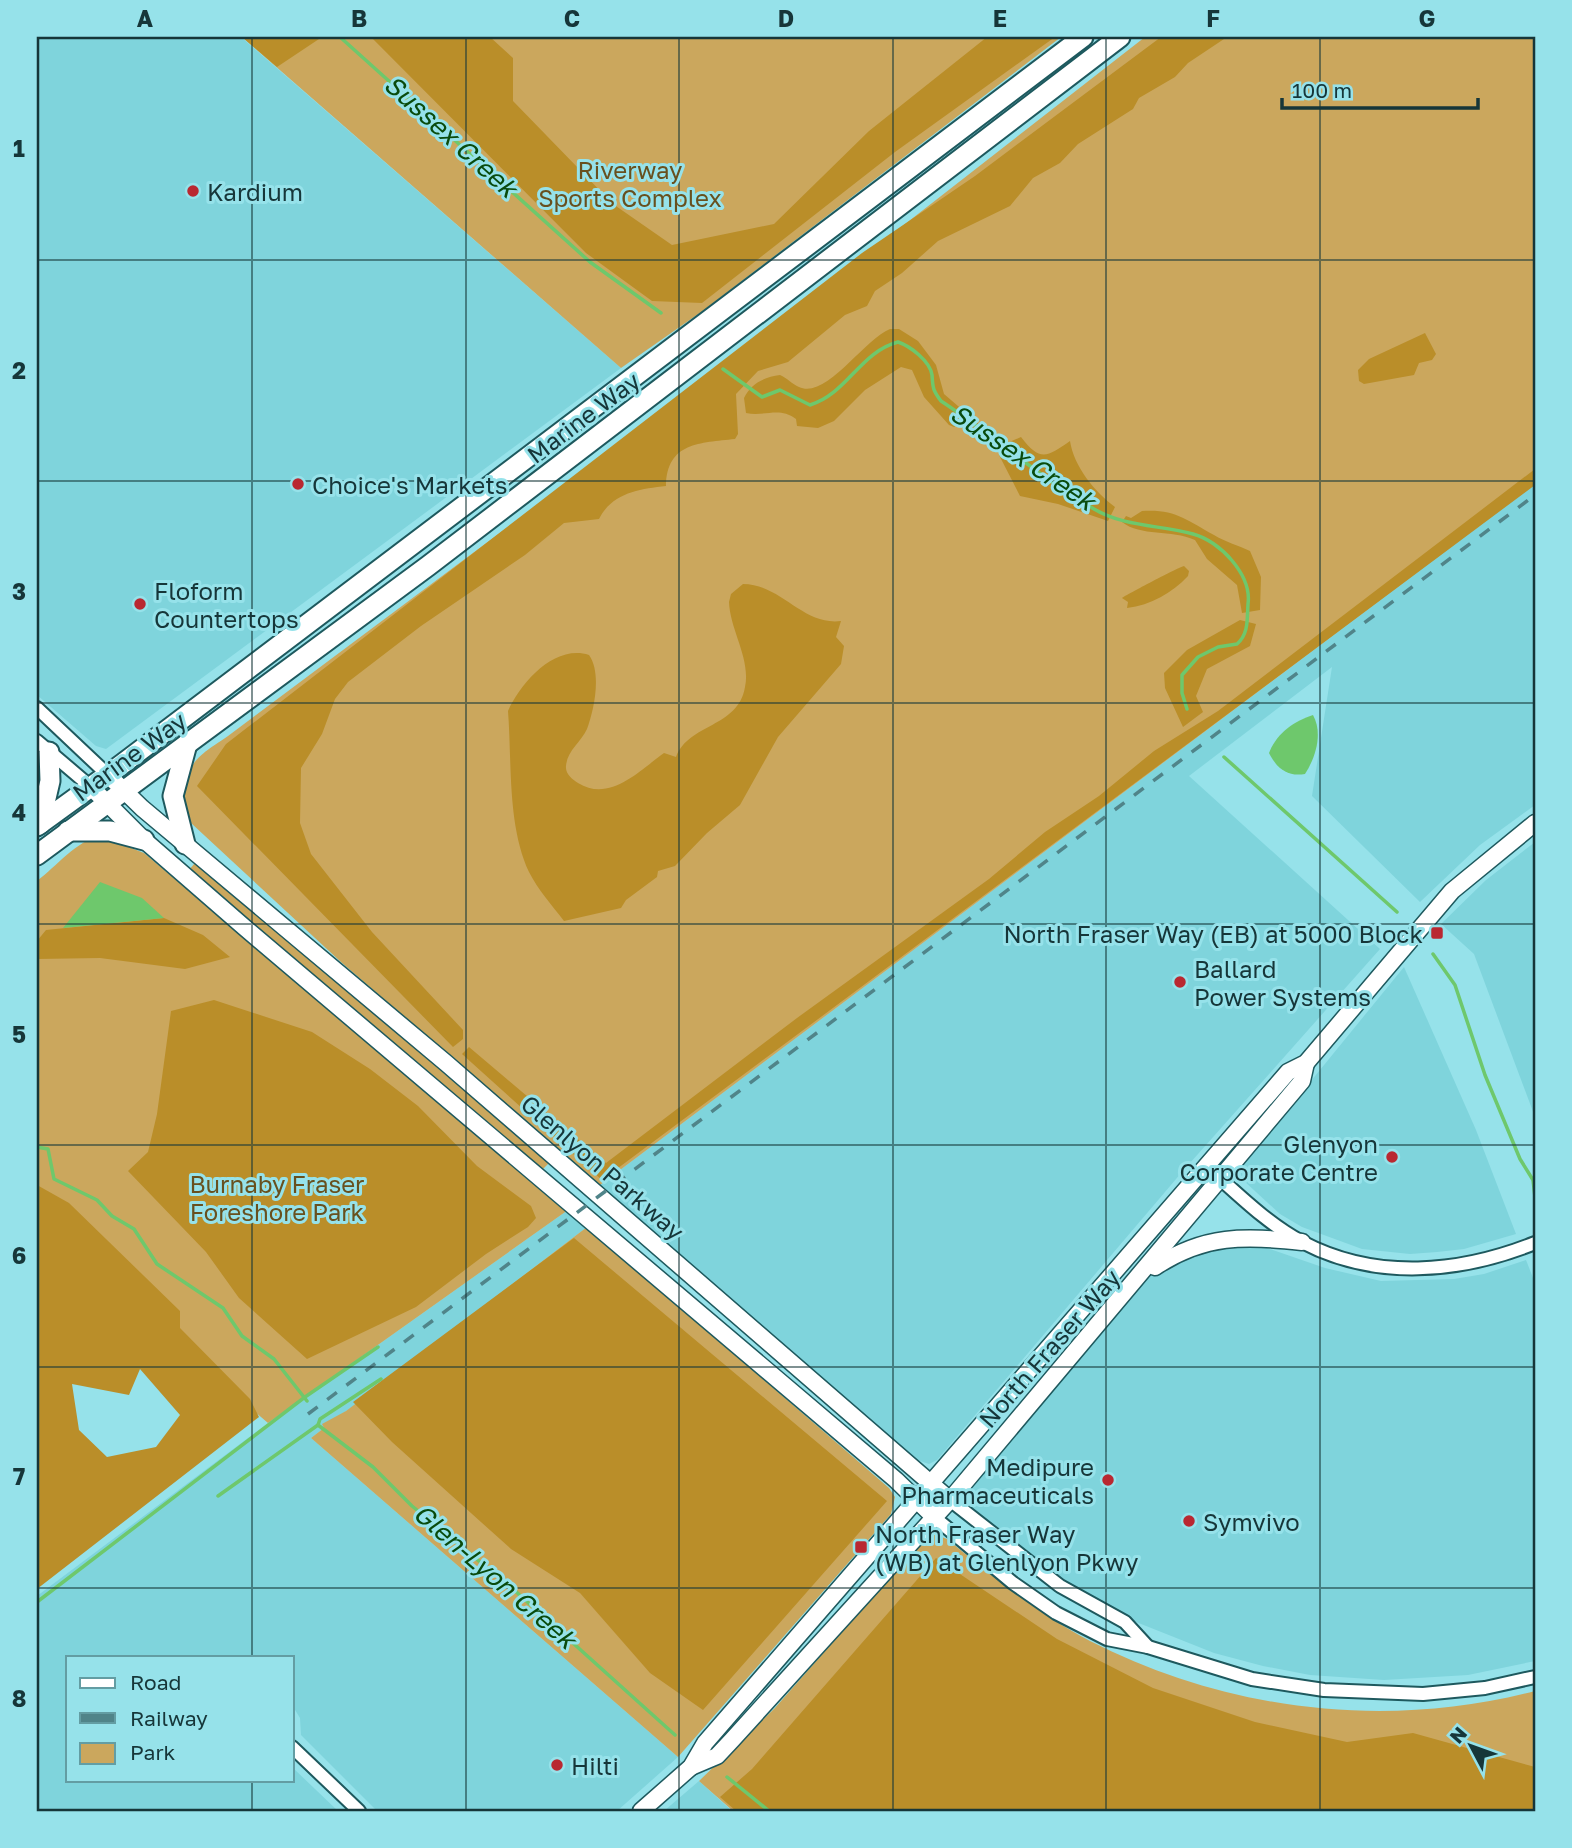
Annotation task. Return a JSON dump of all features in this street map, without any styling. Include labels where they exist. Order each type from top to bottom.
[{"type":"main road","name":"Marine Way","points":[[38,825],[108,775],[1083,37]]},
{"type":"main road","name":"Marine Way","points":[[37,855],[428,566],[1120,37]]},
{"type":"main road","points":[[185,844],[173,796],[187,744]]},
{"type":"main road","points":[[38,825],[50,781],[43,746]]},
{"type":"main road","points":[[68,831],[110,831],[144,840]]},
{"type":"street","name":"Glenlyon Parkway","points":[[37,708],[142,808],[685,1268],[929,1483],[1017,1556],[1060,1586],[1125,1622],[1148,1647]]},
{"type":"street","name":"Glenlyon Parkway","points":[[43,746],[91,787],[144,840],[916,1498],[934,1517],[1013,1583],[1056,1613],[1107,1639],[1148,1647],[1252,1679],[1324,1690],[1423,1694],[1485,1688],[1535,1677]]},
{"type":"street","name":"North Fraser Way","points":[[691,1768],[705,1743],[1288,1072],[1306,1063],[1452,891],[1535,823]]},
{"type":"street","name":"North Fraser Way","points":[[641,1811],[691,1768],[717,1756],[732,1741],[950,1500],[1076,1348],[1139,1279],[1222,1180],[1302,1081],[1306,1063]]},
{"type":"street","points":[[1206,1166],[1273,1223],[1302,1242],[1361,1264],[1418,1269],[1450,1268],[1492,1258],[1535,1243]]},
{"type":"street","points":[[1139,1279],[1179,1251],[1218,1239],[1251,1237],[1302,1242]]},
{"type":"street","points":[[294,1749],[359,1811]]},
{"type":"shaded area","points":[[37,37],[241,37],[621,368],[106,749],[96,746],[37,695]]},
{"type":"shaded area","points":[[1535,484],[1535,805],[1480,845],[1420,902],[1312,796],[1332,667],[1189,776],[1380,949],[1182,1172],[937,1460],[929,1464],[914,1459],[600,1185]]},
{"type":"shaded area","points":[[1313,715],[1318,737],[1312,760],[1305,774],[1288,773],[1279,767],[1269,753],[1272,746],[1287,729]]},
{"type":"shaded area","points":[[1535,842],[1535,1117],[1474,954],[1441,924],[1486,880]]},
{"type":"shaded area","points":[[100,882],[142,898],[164,918],[63,928]]},
{"type":"shaded area","points":[[1404,967],[1476,1130],[1516,1234],[1464,1249],[1437,1252],[1410,1254],[1362,1249],[1302,1227],[1280,1214],[1243,1180],[1240,1172],[1244,1163]]},
{"type":"shaded area","points":[[568,1210],[587,1227],[311,1438],[678,1757],[617,1811],[377,1811],[301,1735],[300,1718],[294,1708],[294,1656],[66,1656],[66,1782],[294,1782],[294,1769],[338,1811],[37,1811],[37,1596],[268,1423]]},
{"type":"shaded area","points":[[1261,1246],[1325,1268],[1381,1281],[1454,1279],[1484,1274],[1526,1260],[1535,1283],[1535,1661],[1468,1675],[1384,1680],[1310,1675],[1214,1653],[1126,1618],[1052,1574],[970,1507],[966,1492],[1149,1276],[1161,1267],[1207,1247]]},
{"type":"shaded area","points":[[699,1781],[732,1811],[664,1811]]},
{"type":"green space","name":"Riverway Sports Complex","points":[[242,37],[1061,37],[704,310],[621,368]]},
{"type":"green space","points":[[242,37],[322,37],[277,67]]},
{"type":"green space","points":[[371,37],[490,37],[513,58],[513,101],[613,204],[672,245],[774,224],[869,131],[987,37],[1055,37],[895,152],[702,303],[652,301],[586,253]]},
{"type":"green space","points":[[1145,37],[1535,37],[1535,484],[600,1185],[342,963],[191,823],[180,803],[187,777],[195,762],[207,751],[714,373]]},
{"type":"green space","points":[[1161,37],[1227,37],[1188,63],[1175,77],[1139,98],[1133,109],[1078,144],[1060,163],[1033,178],[1010,206],[938,241],[902,273],[875,291],[867,306],[845,315],[788,362],[758,371],[736,394],[738,434],[735,439],[688,448],[672,461],[666,486],[627,494],[611,503],[599,519],[564,523],[525,555],[421,626],[348,682],[335,699],[322,734],[301,768],[300,823],[311,854],[372,932],[463,1030],[463,1039],[453,1047],[197,786],[226,744],[862,253],[975,176]]},
{"type":"green space","points":[[890,329],[899,329],[918,341],[936,365],[944,394],[994,437],[988,441],[972,427],[961,423],[954,427],[949,425],[924,397],[912,370],[901,367],[865,390],[834,421],[818,428],[797,426],[796,419],[784,413],[746,413],[744,398],[750,388],[759,382],[780,375],[799,387],[810,389],[821,385]]},
{"type":"green space","points":[[1425,333],[1436,354],[1432,360],[1419,363],[1414,375],[1364,384],[1359,381],[1358,370],[1369,359]]},
{"type":"green space","points":[[1021,437],[1033,450],[1044,454],[1055,451],[1070,441],[1072,451],[1086,478],[1115,507],[1108,521],[1058,504],[1020,496],[999,455],[1007,443]]},
{"type":"green space","points":[[1535,469],[1535,485],[602,1180],[462,1054],[469,1047],[606,1163],[797,1018],[989,879],[1045,832],[1099,796],[1154,751],[1218,711]]},
{"type":"green space","points":[[1142,511],[1172,514],[1250,551],[1261,577],[1260,610],[1242,613],[1237,585],[1207,559],[1195,540],[1138,530],[1122,522],[1126,516],[1131,518]]},
{"type":"green space","points":[[1184,566],[1189,571],[1188,576],[1175,588],[1153,601],[1127,608],[1128,602],[1122,598]]},
{"type":"green space","points":[[743,584],[769,590],[815,617],[827,621],[841,621],[836,637],[844,646],[841,664],[778,737],[740,805],[707,833],[675,866],[658,871],[657,877],[626,900],[621,908],[564,921],[529,872],[522,854],[514,814],[508,711],[521,688],[552,660],[576,653],[589,655],[595,671],[594,702],[587,729],[567,761],[566,769],[570,776],[590,788],[602,789],[624,782],[664,753],[676,757],[691,737],[724,718],[741,700],[745,687],[745,666],[729,602],[731,594]]},
{"type":"green space","points":[[1240,620],[1256,624],[1250,646],[1207,669],[1196,696],[1203,712],[1183,727],[1165,688],[1164,673],[1187,650]]},
{"type":"green space","name":"Burnaby Fraser Foreshore Park","points":[[100,836],[144,853],[568,1210],[268,1423],[37,1225],[37,881],[75,848]]},
{"type":"green space","points":[[195,863],[550,1162],[543,1169],[188,871]]},
{"type":"green space","points":[[164,918],[203,935],[230,957],[185,969],[100,958],[37,959],[37,941],[46,930]]},
{"type":"green space","points":[[214,1000],[312,1032],[370,1069],[418,1106],[477,1166],[531,1206],[536,1218],[528,1227],[486,1254],[416,1307],[307,1359],[239,1298],[206,1252],[128,1171],[148,1152],[157,1114],[171,1011]]},
{"type":"green space","points":[[37,1185],[69,1203],[180,1311],[180,1328],[250,1399],[259,1417],[37,1589]],"holes":[[[140,1369],[180,1415],[156,1447],[107,1457],[79,1430],[72,1384],[129,1395]]]},
{"type":"green space","points":[[587,1227],[889,1488],[895,1497],[891,1514],[678,1757],[311,1438],[324,1428],[322,1424],[346,1411]]},
{"type":"green space","points":[[574,1238],[887,1501],[703,1710],[650,1673],[580,1593],[511,1549],[392,1442],[353,1402]]},
{"type":"green space","points":[[934,1534],[947,1539],[1052,1619],[1090,1641],[1142,1665],[1196,1684],[1252,1698],[1308,1707],[1365,1711],[1479,1703],[1535,1691],[1535,1811],[733,1811],[699,1781],[774,1709],[923,1540]]},
{"type":"green space","points":[[936,1558],[1057,1639],[1153,1688],[1255,1722],[1347,1742],[1413,1733],[1535,1767],[1535,1811],[736,1811],[720,1797],[752,1769]]},
{"type":"waterway","name":"Sussex Creek","points":[[340,37],[590,262],[661,313]]},
{"type":"waterway","name":"Sussex Creek","points":[[723,369],[762,397],[780,390],[810,405],[834,392],[873,355],[898,342],[914,351],[928,364],[934,391],[941,401],[1074,497],[1106,515],[1193,534],[1214,544],[1232,561],[1245,582],[1248,593],[1247,626],[1244,636],[1237,644],[1218,647],[1198,657],[1182,675],[1182,693],[1187,709]]},
{"type":"waterway","name":"Sussex Creek","points":[[1224,757],[1397,912]]},
{"type":"waterway","name":"Sussex Creek","points":[[1433,954],[1455,985],[1485,1075],[1520,1159],[1533,1180],[1535,1197]]},
{"type":"waterway","name":"Glen-Lyon Creek","points":[[37,1147],[48,1149],[54,1179],[97,1200],[112,1216],[134,1229],[157,1264],[223,1308],[242,1336],[274,1359],[307,1401]]},
{"type":"waterway","points":[[37,1602],[305,1397],[378,1347]]},
{"type":"waterway","name":"Glen-Lyon Creek","points":[[381,1379],[320,1419],[318,1425],[373,1467],[412,1506],[513,1589],[675,1735]]},
{"type":"waterway","points":[[218,1496],[318,1425]]},
{"type":"waterway","name":"Glen-Lyon Creek","points":[[727,1777],[769,1811]]},
{"type":"railway","points":[[308,1414],[1535,495]]},
{"type":"place","name":"Kardium","points":[[193,191]]},
{"type":"place","name":"Choice's Markets","points":[[298,484]]},
{"type":"place","name":"Floform Countertops","points":[[140,604]]},
{"type":"place","name":"North Fraser Way (EB) at 5000 Block","points":[[1437,933]]},
{"type":"place","name":"Ballard Power Systems","points":[[1180,982]]},
{"type":"place","name":"Glenyon Corporate Centre","points":[[1392,1157]]},
{"type":"place","name":"Medipure Pharmaceuticals","points":[[1108,1480]]},
{"type":"place","name":"Symvivo","points":[[1189,1521]]},
{"type":"place","name":"North Fraser Way (WB) at Glenlyon Pkwy","points":[[861,1547]]},
{"type":"place","name":"Hilti","points":[[557,1765]]}]
